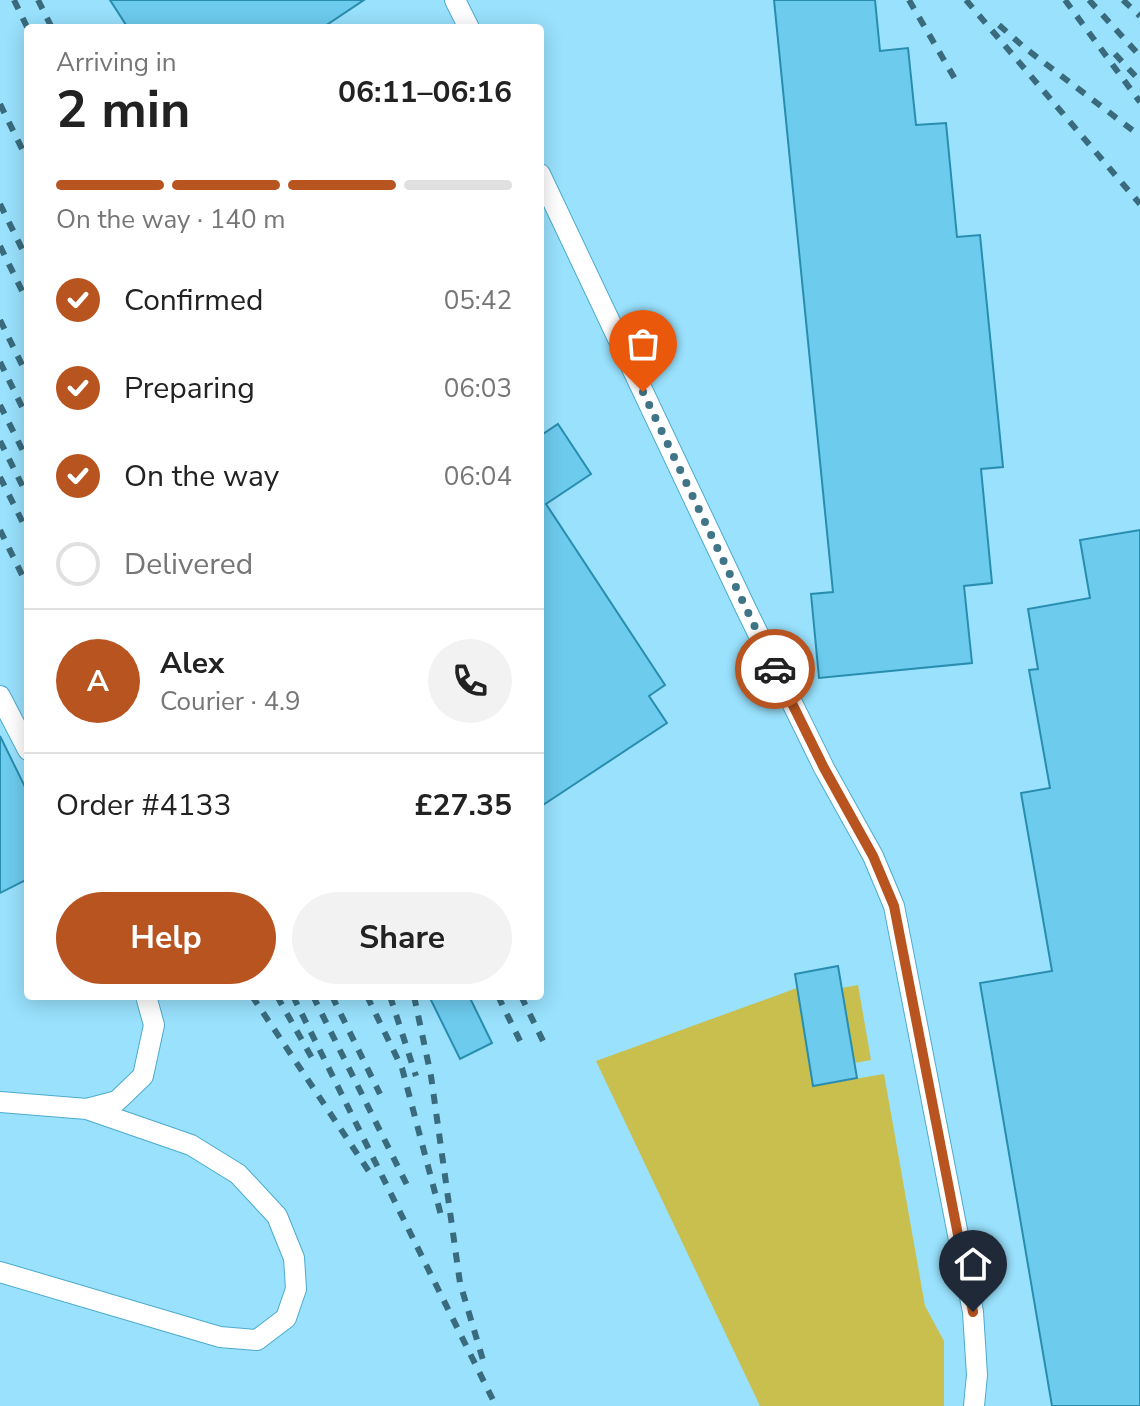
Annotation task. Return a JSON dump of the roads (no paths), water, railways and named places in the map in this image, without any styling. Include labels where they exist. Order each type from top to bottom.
[{"type":"lane","points":[[455,0],[467,24]]},
{"type":"lane","points":[[544,182],[746,609],[824,768],[873,856],[894,906],[973,1312],[977,1375],[974,1406]]},
{"type":"lane","points":[[0,696],[24,742]]},
{"type":"lane","points":[[87,1109],[117,1101],[143,1076],[154,1025],[147,1000]]},
{"type":"lane","points":[[0,1102],[87,1109],[191,1145],[238,1174],[277,1216],[294,1258],[296,1289],[286,1318],[257,1340],[220,1337],[0,1272]]},
{"type":"railway","points":[[14,0],[26,24]]},
{"type":"railway","points":[[38,0],[50,24]]},
{"type":"railway","points":[[909,0],[955,79]]},
{"type":"railway","points":[[966,0],[1140,204]]},
{"type":"railway","points":[[1065,0],[1140,102]]},
{"type":"railway","points":[[1089,0],[1140,56]]},
{"type":"railway","points":[[1123,0],[1140,16]]},
{"type":"railway","points":[[999,25],[1140,136]]},
{"type":"railway","points":[[1115,54],[1140,81]]},
{"type":"railway","points":[[0,104],[24,153]]},
{"type":"railway","points":[[0,204],[24,253]]},
{"type":"railway","points":[[0,246],[24,295]]},
{"type":"railway","points":[[0,320],[24,369]]},
{"type":"railway","points":[[0,362],[24,411]]},
{"type":"railway","points":[[0,405],[24,453]]},
{"type":"railway","points":[[0,441],[24,489]]},
{"type":"railway","points":[[0,477],[24,525]]},
{"type":"railway","points":[[0,530],[24,579]]},
{"type":"railway","points":[[255,1000],[374,1179]]},
{"type":"railway","points":[[279,1000],[312,1058]]},
{"type":"railway","points":[[295,1000],[496,1406]]},
{"type":"railway","points":[[315,1000],[409,1189]]},
{"type":"railway","points":[[334,1000],[380,1094]]},
{"type":"railway","points":[[369,1000],[402,1068],[442,1219]]},
{"type":"railway","points":[[391,1000],[416,1076]]},
{"type":"railway","points":[[415,1000],[431,1076],[460,1283],[483,1360]]},
{"type":"railway","points":[[500,1000],[524,1049]]},
{"type":"railway","points":[[523,1000],[543,1041]]}]
